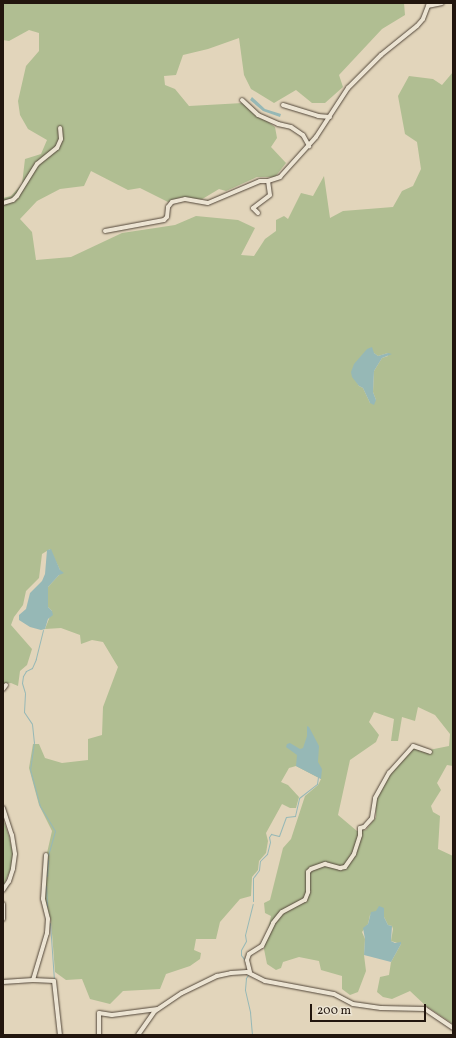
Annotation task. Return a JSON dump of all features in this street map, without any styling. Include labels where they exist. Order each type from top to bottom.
[{"type":"street","points":[[105,231],[164,220],[168,217],[168,207],[172,202],[185,199],[208,203],[260,181],[268,181],[280,177],[309,146],[330,117],[348,88],[381,55],[417,26],[423,19],[428,4],[442,3]]},
{"type":"street","points":[[242,100],[258,115],[278,124],[291,127],[303,135],[309,146]]},
{"type":"street","points":[[283,105],[318,116],[330,117]]},
{"type":"street","points":[[3,203],[13,200],[17,196],[37,164],[57,148],[62,139],[60,128]]},
{"type":"street","points":[[258,213],[253,208],[270,195],[268,181]]},
{"type":"street","points":[[250,972],[247,960],[249,954],[262,946],[273,923],[282,912],[305,900],[308,892],[308,877],[311,869],[325,864],[340,868],[345,867],[354,854],[360,836],[360,828],[364,827],[372,818],[375,798],[389,773],[413,746],[430,752]]},
{"type":"street","points":[[3,808],[12,835],[15,854],[13,869],[3,890]]},
{"type":"street","points":[[33,980],[47,934],[48,920],[43,899],[46,855]]},
{"type":"street","points":[[3,904],[3,919]]},
{"type":"street","points":[[138,1035],[158,1009],[182,993],[217,976],[230,973],[250,972],[266,981],[334,994],[353,1004],[381,1008],[425,1009],[453,1028]]},
{"type":"street","points":[[3,982],[33,980],[54,981],[60,1035]]},
{"type":"street","points":[[99,1035],[99,1012],[112,1015],[158,1009]]},
{"type":"green space","points":[[3,3],[404,3],[405,15],[382,29],[339,75],[343,87],[325,103],[312,103],[296,90],[274,103],[251,89],[244,75],[239,38],[208,49],[183,55],[176,75],[164,76],[165,85],[175,89],[189,106],[243,103],[275,127],[277,138],[271,147],[286,163],[275,177],[257,177],[226,191],[219,189],[199,201],[182,197],[168,202],[140,188],[128,190],[91,171],[84,186],[60,189],[37,201],[20,219],[32,232],[36,260],[71,257],[122,233],[175,225],[196,216],[238,220],[255,228],[241,255],[254,256],[265,239],[276,231],[276,220],[284,216],[288,219],[301,193],[313,196],[324,176],[330,218],[343,211],[393,207],[402,191],[413,186],[421,169],[417,142],[405,134],[398,96],[409,76],[433,79],[442,85],[453,72],[453,766],[447,765],[437,783],[441,790],[431,806],[433,812],[440,816],[438,849],[453,856],[453,1024],[426,1006],[410,991],[392,999],[383,997],[377,992],[380,977],[389,975],[391,962],[401,944],[391,941],[393,929],[392,926],[388,925],[384,917],[384,908],[370,915],[368,924],[362,932],[365,939],[364,955],[366,971],[358,992],[350,995],[342,989],[342,976],[321,970],[319,961],[299,957],[283,962],[281,968],[276,970],[267,964],[264,949],[271,916],[265,913],[264,903],[270,900],[283,848],[291,839],[305,796],[318,785],[321,779],[296,766],[289,768],[281,782],[288,785],[299,797],[296,808],[290,808],[282,804],[266,833],[268,841],[266,853],[259,861],[258,870],[252,877],[251,896],[240,899],[220,922],[216,939],[196,939],[194,950],[201,953],[200,959],[190,966],[166,974],[160,989],[123,991],[110,1004],[90,999],[82,979],[66,980],[55,972],[51,920],[45,905],[47,853],[52,831],[39,805],[29,768],[33,744],[39,744],[45,758],[62,763],[88,760],[88,739],[102,735],[103,707],[118,667],[103,642],[92,640],[81,644],[80,635],[61,628],[45,629],[52,611],[48,607],[48,587],[59,575],[60,570],[50,549],[42,554],[39,578],[26,591],[23,605],[14,617],[11,625],[32,649],[27,665],[20,671],[18,686],[11,683],[3,684],[3,198],[11,196],[22,184],[25,159],[41,154],[47,140],[28,129],[20,115],[18,101],[26,66],[39,51],[39,33],[29,30],[9,41],[3,40]],"holes":[[[374,353],[378,356],[388,353],[388,356],[382,358],[374,371],[373,392],[376,400],[370,403],[363,388],[359,386],[356,381]],[[418,707],[435,715],[450,734],[449,746],[429,750],[417,745],[390,775],[376,799],[376,817],[366,830],[357,831],[338,815],[350,760],[376,742],[379,735],[369,722],[374,712],[394,719],[391,741],[398,741],[402,717],[415,721]]]},
{"type":"green space","points":[[3,819],[13,854],[11,868],[3,887]]},
{"type":"water","points":[[252,97],[265,109],[281,114],[280,117],[263,111],[250,100]]},
{"type":"water","points":[[372,347],[374,353],[378,356],[388,353],[392,354],[382,358],[374,371],[373,392],[376,400],[374,405],[370,403],[363,388],[359,386],[352,377],[351,372],[354,364],[367,349]]},
{"type":"water","points":[[51,549],[60,570],[64,573],[59,575],[48,587],[48,607],[52,611],[53,615],[48,619],[45,629],[41,630],[30,627],[19,620],[19,615],[26,609],[30,593],[42,581],[45,574],[47,550]]},
{"type":"water","points":[[307,726],[309,727],[319,746],[318,762],[322,769],[321,779],[296,766],[297,755],[286,747],[287,744],[290,743],[300,749],[303,748],[307,736]]},
{"type":"water","points":[[379,906],[384,908],[384,917],[388,925],[392,926],[391,941],[395,943],[401,942],[391,962],[364,955],[365,939],[363,928],[368,924],[371,912],[376,911]]},
{"type":"waterway","points":[[43,630],[36,659],[32,668],[26,671],[23,676],[22,683],[25,693],[24,712],[32,724],[34,742],[30,769],[40,806],[55,831],[48,855]]},
{"type":"waterway","points":[[253,901],[253,878],[259,870],[260,861],[267,854],[270,842],[269,837],[271,834],[279,836],[286,817],[295,816],[299,798],[317,784],[318,777]]},
{"type":"waterway","points":[[47,876],[48,860]]},
{"type":"waterway","points":[[46,886],[47,906]]},
{"type":"waterway","points":[[245,960],[241,955],[241,950],[246,941],[245,935],[253,904]]},
{"type":"waterway","points":[[50,923],[54,980]]},
{"type":"waterway","points":[[248,975],[246,978],[245,990],[250,1012],[252,1035]]}]
